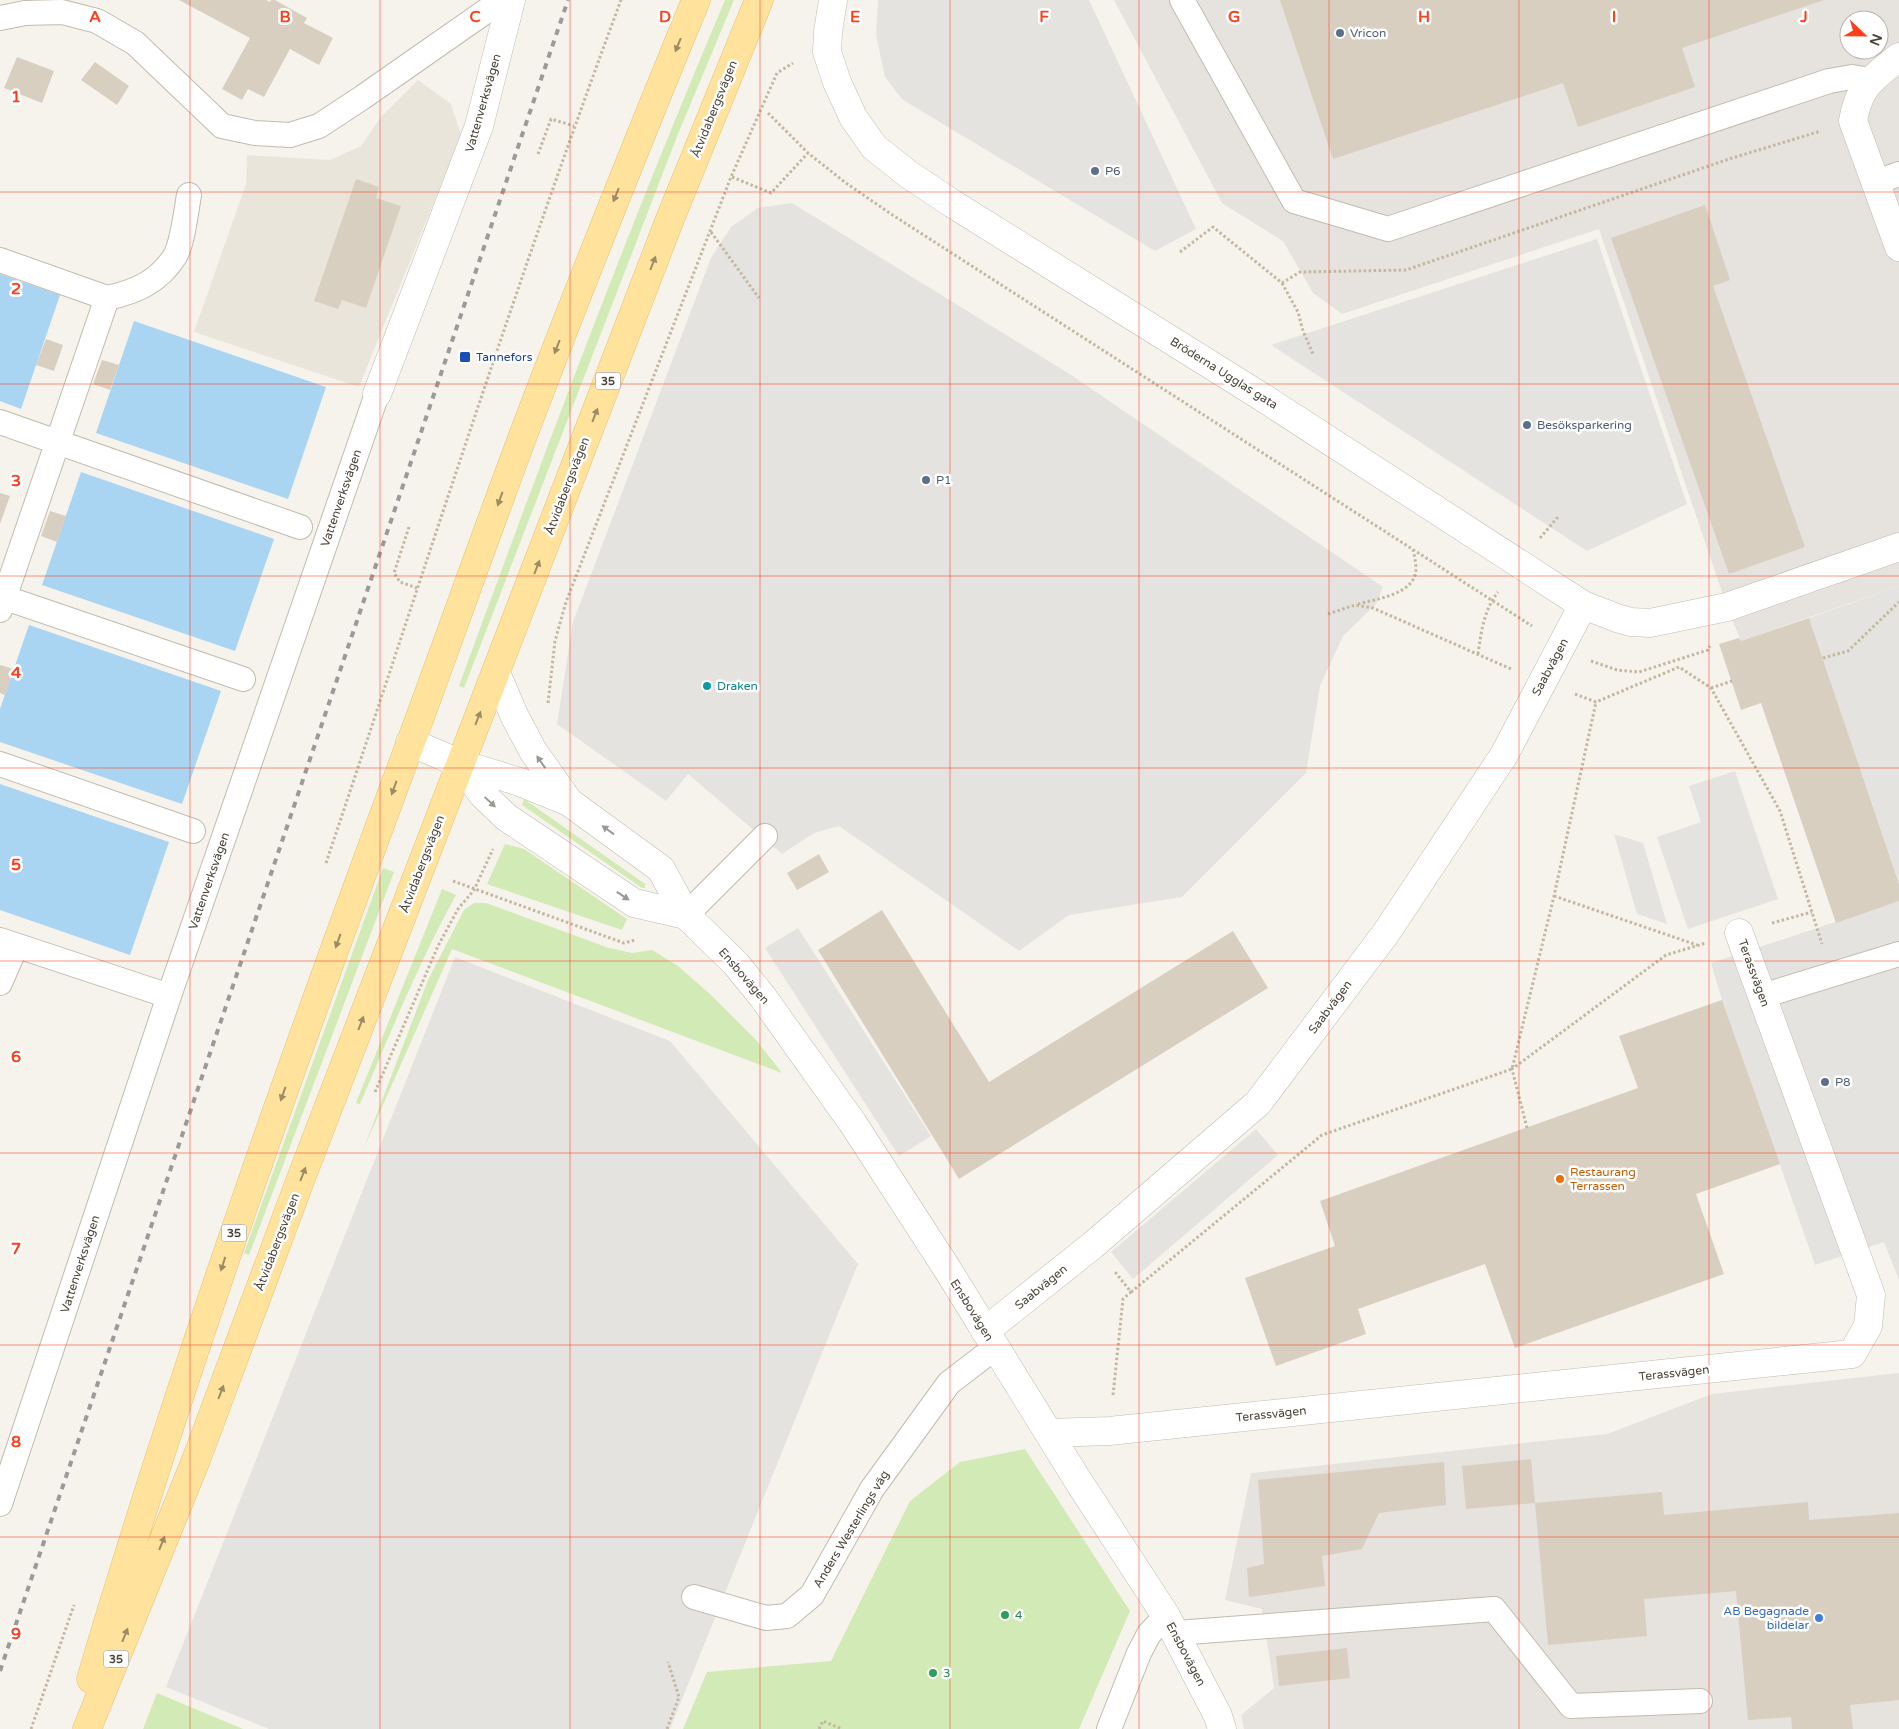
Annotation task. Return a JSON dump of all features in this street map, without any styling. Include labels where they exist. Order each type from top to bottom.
[{"type":"main road","name":"35","points":[[76,1729],[120,1579],[228,1250],[370,851],[529,420],[615,197],[696,0]]},
{"type":"main road","name":"Åtvidabergsvägen","points":[[87,1729],[196,1460],[420,868],[670,219],[759,0]]},
{"type":"street","name":"Vattenverksvägen","points":[[377,394],[479,126],[511,0]]},
{"type":"street","name":"Bröderna Ugglas gata","points":[[833,0],[827,52],[837,82],[854,117],[874,147],[908,174],[962,210],[1286,412],[1583,605],[1631,622],[1650,623],[1727,607],[1899,547]]},
{"type":"street","points":[[1899,57],[1862,90],[1856,104],[1853,121],[1887,178],[1899,247]]},
{"type":"street","name":"Saabvägen","points":[[991,1339],[1093,1245],[1258,1102],[1386,933],[1504,755],[1583,605]]},
{"type":"street","name":"Ensbovägen","points":[[496,673],[514,717],[533,751],[569,802]]},
{"type":"street","name":"Ensbovägen","points":[[410,742],[460,764],[520,782],[569,802],[661,869],[686,916],[736,964],[774,1011],[852,1122],[1171,1625],[1218,1716],[1222,1729]]},
{"type":"street","name":"Ensbovägen","points":[[460,764],[482,794],[506,817],[634,903],[686,916]]},
{"type":"street","name":"Terassvägen","points":[[1049,1434],[1109,1431],[1852,1354],[1868,1326],[1871,1295],[1739,933]]},
{"type":"lane","points":[[0,18],[23,6],[62,12],[97,21],[135,43],[222,126],[254,134],[290,135],[318,126],[348,107],[502,0]]},
{"type":"lane","points":[[1182,0],[1294,201],[1388,229],[1829,81],[1852,77],[1871,80]]},
{"type":"lane","points":[[0,260],[107,298],[129,293],[150,283],[176,255],[189,195]]},
{"type":"lane","points":[[107,298],[1,601],[243,679]]},
{"type":"lane","name":"Vattenverksvägen","points":[[0,1504],[169,996],[377,394]]},
{"type":"lane","points":[[0,422],[300,527]]},
{"type":"lane","points":[[0,764],[193,831]]},
{"type":"lane","points":[[686,916],[765,836]]},
{"type":"lane","points":[[0,983],[8,943],[169,996]]},
{"type":"lane","points":[[1762,996],[1899,954]]},
{"type":"lane","name":"Anders Westerlings väg","points":[[694,1598],[766,1618],[787,1616],[812,1595],[872,1489],[949,1383],[991,1339]]},
{"type":"lane","points":[[1109,1729],[1149,1634],[1171,1625],[1494,1609],[1571,1706],[1700,1701]]},
{"type":"path","points":[[325,868],[417,588],[574,126],[621,0]]},
{"type":"path","points":[[533,751],[547,712],[555,641],[566,602],[731,177],[778,73],[799,60],[827,52]]},
{"type":"path","points":[[768,113],[808,153],[846,183],[891,214],[1586,660],[1617,670],[1639,672],[1708,650],[1727,607]]},
{"type":"path","points":[[538,154],[551,119],[574,126]]},
{"type":"path","points":[[731,177],[771,193],[808,153]]},
{"type":"path","points":[[711,231],[760,298]]},
{"type":"path","points":[[1282,282],[1298,312],[1303,331],[1313,354]]},
{"type":"path","points":[[409,527],[394,573],[400,582],[417,588]]},
{"type":"path","points":[[1328,614],[1396,594],[1414,578],[1416,569],[1413,548]]},
{"type":"path","points":[[1823,658],[1848,651],[1899,602]]},
{"type":"path","points":[[1355,605],[1373,608],[1542,683],[1596,702],[1679,667],[1711,688],[1780,811],[1832,975]]},
{"type":"path","points":[[1711,688],[1732,681]]},
{"type":"path","points":[[1527,1128],[1512,1070],[1554,896],[1596,702]]},
{"type":"path","points":[[373,1095],[438,946],[458,909],[474,890],[506,817]]},
{"type":"path","points":[[334,839],[370,851]]},
{"type":"path","points":[[420,868],[474,890],[624,943],[650,937],[686,916]]},
{"type":"path","points":[[1554,896],[1698,945]]},
{"type":"path","points":[[1109,1431],[1123,1299],[1322,1135],[1512,1070],[1666,955],[1812,912]]},
{"type":"path","points":[[1093,1245],[1131,1292]]},
{"type":"path","points":[[31,1729],[76,1599]]},
{"type":"path","points":[[667,1729],[679,1697],[668,1662]]},
{"type":"path","points":[[819,1729],[823,1721],[842,1729]]},
{"type":"shaded area","name":"P6","points":[[878,0],[1089,0],[1196,229],[1155,251],[902,99],[885,77],[876,35]]},
{"type":"shaded area","points":[[1114,0],[1899,0],[1899,586],[1741,641],[1727,607],[1599,229],[1342,314],[1313,293],[1283,241],[1222,203]]},
{"type":"shaded area","points":[[418,80],[451,104],[461,135],[359,387],[194,332],[246,184],[247,155],[330,160],[361,146],[381,117]]},
{"type":"shaded area","name":"P1","points":[[792,203],[1068,373],[1383,587],[1376,604],[1343,636],[1320,686],[1306,773],[1182,897],[1069,915],[1019,951],[839,826],[814,833],[782,854],[688,774],[666,801],[557,724],[573,622],[711,258],[731,227],[758,208]]},
{"type":"shaded area","name":"Besöksparkering","points":[[1597,239],[1687,504],[1587,551],[1271,345]]},
{"type":"shaded area","points":[[1899,586],[1899,884],[1809,618]]},
{"type":"shaded area","points":[[1735,771],[1778,899],[1688,929],[1657,837],[1701,822],[1689,786]]},
{"type":"shaded area","points":[[1614,834],[1643,843],[1667,924],[1637,914]]},
{"type":"shaded area","name":"P8","points":[[1899,901],[1899,1280],[1884,1242],[1815,1265],[1722,1000],[1711,963]]},
{"type":"shaded area","points":[[798,928],[931,1136],[899,1156],[765,948]]},
{"type":"shaded area","points":[[455,957],[670,1041],[858,1264],[670,1729],[269,1729],[166,1687]]},
{"type":"shaded area","points":[[1256,1129],[1278,1155],[1133,1279],[1111,1252]]},
{"type":"shaded area","points":[[1899,1373],[1899,1729],[1244,1729],[1241,1715],[1274,1688],[1262,1609],[1225,1600],[1251,1473],[1607,1434],[1712,1394]]},
{"type":"green space","points":[[725,0],[734,0],[678,134],[464,688],[459,686],[555,427],[655,170]]},
{"type":"green space","points":[[524,799],[645,884],[645,888],[642,888],[522,805]]},
{"type":"green space","points":[[505,844],[524,849],[627,919],[622,930],[487,884]]},
{"type":"green space","points":[[383,868],[394,872],[249,1255],[244,1253]]},
{"type":"green space","points":[[442,889],[456,895],[417,972],[360,1104],[356,1103]]},
{"type":"green space","points":[[474,903],[486,903],[609,948],[632,953],[652,950],[678,966],[710,994],[756,1040],[782,1073],[452,949],[363,1150],[428,980],[464,910]]},
{"type":"green space","points":[[1025,1449],[1130,1611],[1079,1729],[683,1729],[707,1672],[831,1661],[910,1501],[960,1462]]},
{"type":"green space","points":[[157,1693],[243,1729],[143,1729]]},
{"type":"water","points":[[0,274],[60,295],[21,409],[0,401]]},
{"type":"water","points":[[134,321],[326,387],[288,499],[96,433]]},
{"type":"water","points":[[81,472],[274,539],[235,651],[42,585]]},
{"type":"water","points":[[29,625],[221,691],[182,804],[0,742],[0,709]]},
{"type":"water","points":[[0,784],[169,842],[130,955],[0,910]]},
{"type":"building","points":[[179,0],[266,0],[270,2],[275,0],[307,18],[304,23],[333,38],[319,65],[290,49],[264,97],[248,89],[242,100],[222,89],[250,38]]},
{"type":"building","points":[[1280,0],[1824,0],[1682,48],[1695,87],[1578,127],[1563,83],[1333,159]]},
{"type":"building","points":[[17,57],[54,71],[42,103],[4,88]]},
{"type":"building","points":[[95,62],[129,86],[117,105],[81,80]]},
{"type":"building","points":[[356,179],[379,187],[376,198],[401,206],[366,308],[342,300],[338,309],[314,301]]},
{"type":"building","points":[[1705,205],[1730,280],[1713,286],[1805,547],[1729,574],[1611,238]]},
{"type":"building","points":[[46,339],[63,345],[54,371],[36,365]]},
{"type":"building","points":[[102,360],[119,365],[110,390],[93,384]]},
{"type":"building","points":[[0,493],[10,496],[0,524]]},
{"type":"building","points":[[50,511],[66,516],[57,542],[41,536]]},
{"type":"building","points":[[1809,618],[1899,884],[1899,901],[1836,923],[1761,703],[1741,710],[1719,644],[1739,638],[1741,641]]},
{"type":"building","points":[[0,665],[14,669],[5,695],[0,693]]},
{"type":"building","points":[[819,854],[829,872],[797,890],[787,873]]},
{"type":"building","points":[[882,910],[989,1082],[1233,931],[1268,988],[959,1179],[818,950]]},
{"type":"building","name":"Restaurang Terrassen","points":[[1722,1000],[1780,1164],[1696,1194],[1724,1274],[1515,1348],[1485,1264],[1358,1309],[1366,1334],[1276,1366],[1245,1278],[1335,1246],[1320,1201],[1638,1088],[1619,1036]]},
{"type":"building","points":[[1531,1459],[1535,1503],[1466,1509],[1462,1466]]},
{"type":"building","points":[[1444,1462],[1446,1505],[1379,1513],[1362,1549],[1322,1556],[1325,1586],[1249,1597],[1247,1568],[1264,1564],[1258,1480]]},
{"type":"building","name":"AB Begagnade bildelar","points":[[1662,1492],[1664,1515],[1808,1502],[1809,1520],[1899,1513],[1899,1700],[1850,1705],[1853,1729],[1792,1729],[1791,1717],[1748,1720],[1736,1591],[1644,1599],[1647,1636],[1548,1645],[1535,1503]]},
{"type":"building","points":[[1347,1648],[1350,1678],[1279,1686],[1276,1656]]},
{"type":"railway","points":[[0,1671],[568,0]]},
{"type":"place","name":"Vricon","points":[[1340,33]]},
{"type":"place","name":"P6","points":[[1095,171]]},
{"type":"place","name":"Tannefors","points":[[465,357]]},
{"type":"place","name":"Besöksparkering","points":[[1527,425]]},
{"type":"place","name":"P1","points":[[926,480]]},
{"type":"place","name":"Draken","points":[[707,686]]},
{"type":"place","name":"P8","points":[[1825,1082]]},
{"type":"place","name":"Restaurang Terrassen","points":[[1560,1179]]},
{"type":"place","name":"4","points":[[1005,1615]]},
{"type":"place","name":"AB Begagnade bildelar","points":[[1819,1618]]},
{"type":"place","name":"3","points":[[933,1673]]}]
